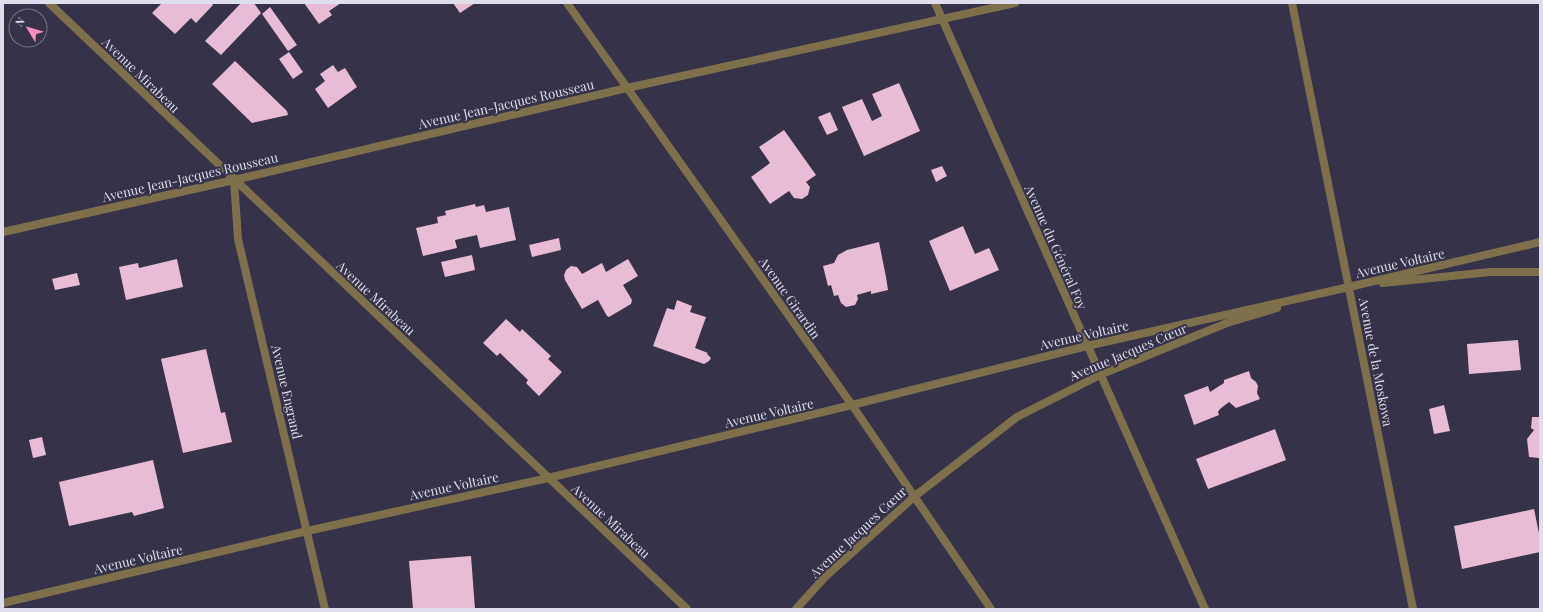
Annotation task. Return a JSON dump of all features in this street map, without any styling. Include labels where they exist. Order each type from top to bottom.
[{"type":"street","name":"Avenue Mirabeau","points":[[49,3],[687,609]]},
{"type":"street","name":"Avenue Girardin","points":[[567,3],[852,405],[991,609]]},
{"type":"street","name":"Avenue du Général Foy","points":[[935,3],[1087,346],[1102,374],[1205,609]]},
{"type":"street","name":"Avenue Jean-Jacques Rousseau","points":[[3,232],[234,180],[627,88],[1015,3]]},
{"type":"street","name":"Avenue de la Moskowa","points":[[1292,3],[1413,609]]},
{"type":"street","name":"Avenue Engrand","points":[[234,180],[238,239],[308,531],[325,609]]},
{"type":"street","name":"Avenue Voltaire","points":[[3,603],[308,531],[548,478],[852,405],[1087,346],[1540,242]]},
{"type":"street","name":"Avenue Jacques Cœur","points":[[796,609],[825,577],[915,496],[1017,417],[1102,374],[1227,323],[1349,287],[1490,272],[1540,272]]},
{"type":"building","points":[[162,3],[211,3],[213,5],[196,23],[191,18],[175,34],[152,13]]},
{"type":"building","points":[[241,3],[254,3],[261,13],[221,55],[205,41]]},
{"type":"building","points":[[304,3],[341,3],[329,11],[332,15],[319,24]]},
{"type":"building","points":[[453,3],[475,3],[460,13]]},
{"type":"building","points":[[270,7],[297,45],[288,51],[262,14]]},
{"type":"building","points":[[289,52],[303,72],[293,79],[279,59]]},
{"type":"building","points":[[235,61],[287,111],[288,115],[252,123],[212,84]]},
{"type":"building","points":[[333,65],[338,72],[345,68],[357,87],[328,108],[315,89],[325,81],[320,74]]},
{"type":"building","points":[[899,83],[920,131],[864,156],[842,107],[862,99],[872,121],[882,116],[872,94]]},
{"type":"building","points":[[830,112],[838,130],[827,135],[818,117]]},
{"type":"building","points":[[784,130],[816,175],[806,182],[810,187],[808,195],[802,199],[794,198],[789,191],[770,204],[751,177],[770,163],[759,147]]},
{"type":"building","points":[[942,166],[947,176],[936,182],[931,170]]},
{"type":"building","points":[[475,204],[476,207],[484,205],[486,212],[509,207],[516,240],[480,248],[477,235],[455,240],[457,248],[423,256],[416,228],[438,223],[437,217],[446,215],[445,211]]},
{"type":"building","points":[[963,226],[975,254],[989,248],[999,270],[950,291],[929,241]]},
{"type":"building","points":[[559,238],[561,250],[532,257],[529,245]]},
{"type":"building","points":[[879,242],[888,290],[871,294],[871,291],[857,295],[858,299],[855,305],[846,307],[841,303],[838,295],[834,296],[831,285],[828,286],[823,266],[834,263],[838,255],[847,250]]},
{"type":"building","points":[[472,255],[475,270],[445,277],[441,262]]},
{"type":"building","points":[[177,259],[183,287],[126,300],[119,267],[138,263],[139,268]]},
{"type":"building","points":[[628,259],[638,276],[623,285],[632,300],[631,304],[609,317],[598,300],[582,309],[565,280],[564,275],[566,270],[571,266],[577,267],[582,274],[602,263],[606,272]]},
{"type":"building","points":[[77,273],[80,285],[55,290],[52,279]]},
{"type":"building","points":[[677,300],[692,306],[690,312],[706,317],[695,348],[708,353],[707,354],[711,358],[704,364],[653,346],[667,308],[674,310]]},
{"type":"building","points":[[506,319],[520,332],[522,329],[551,356],[548,359],[562,372],[539,396],[526,383],[528,380],[500,353],[497,356],[483,343]]},
{"type":"building","points":[[1518,340],[1521,370],[1469,374],[1467,344]]},
{"type":"building","points":[[206,349],[221,413],[225,412],[232,442],[183,453],[161,359]]},
{"type":"building","points":[[1249,371],[1251,378],[1258,386],[1257,393],[1260,399],[1236,408],[1229,402],[1220,409],[1218,412],[1219,415],[1194,425],[1184,395],[1208,386],[1210,392],[1224,383],[1224,380]]},
{"type":"building","points":[[1444,405],[1450,431],[1434,434],[1429,409]]},
{"type":"building","points":[[1532,417],[1540,417],[1539,458],[1529,457],[1527,439],[1534,430],[1531,428]]},
{"type":"building","points":[[1275,429],[1286,460],[1208,489],[1196,459]]},
{"type":"building","points":[[42,437],[46,455],[33,458],[29,440]]},
{"type":"building","points":[[153,460],[164,508],[134,516],[132,512],[69,526],[59,482]]},
{"type":"building","points":[[1534,509],[1540,538],[1540,552],[1462,569],[1454,526]]},
{"type":"building","points":[[471,556],[475,609],[413,609],[409,561]]}]
